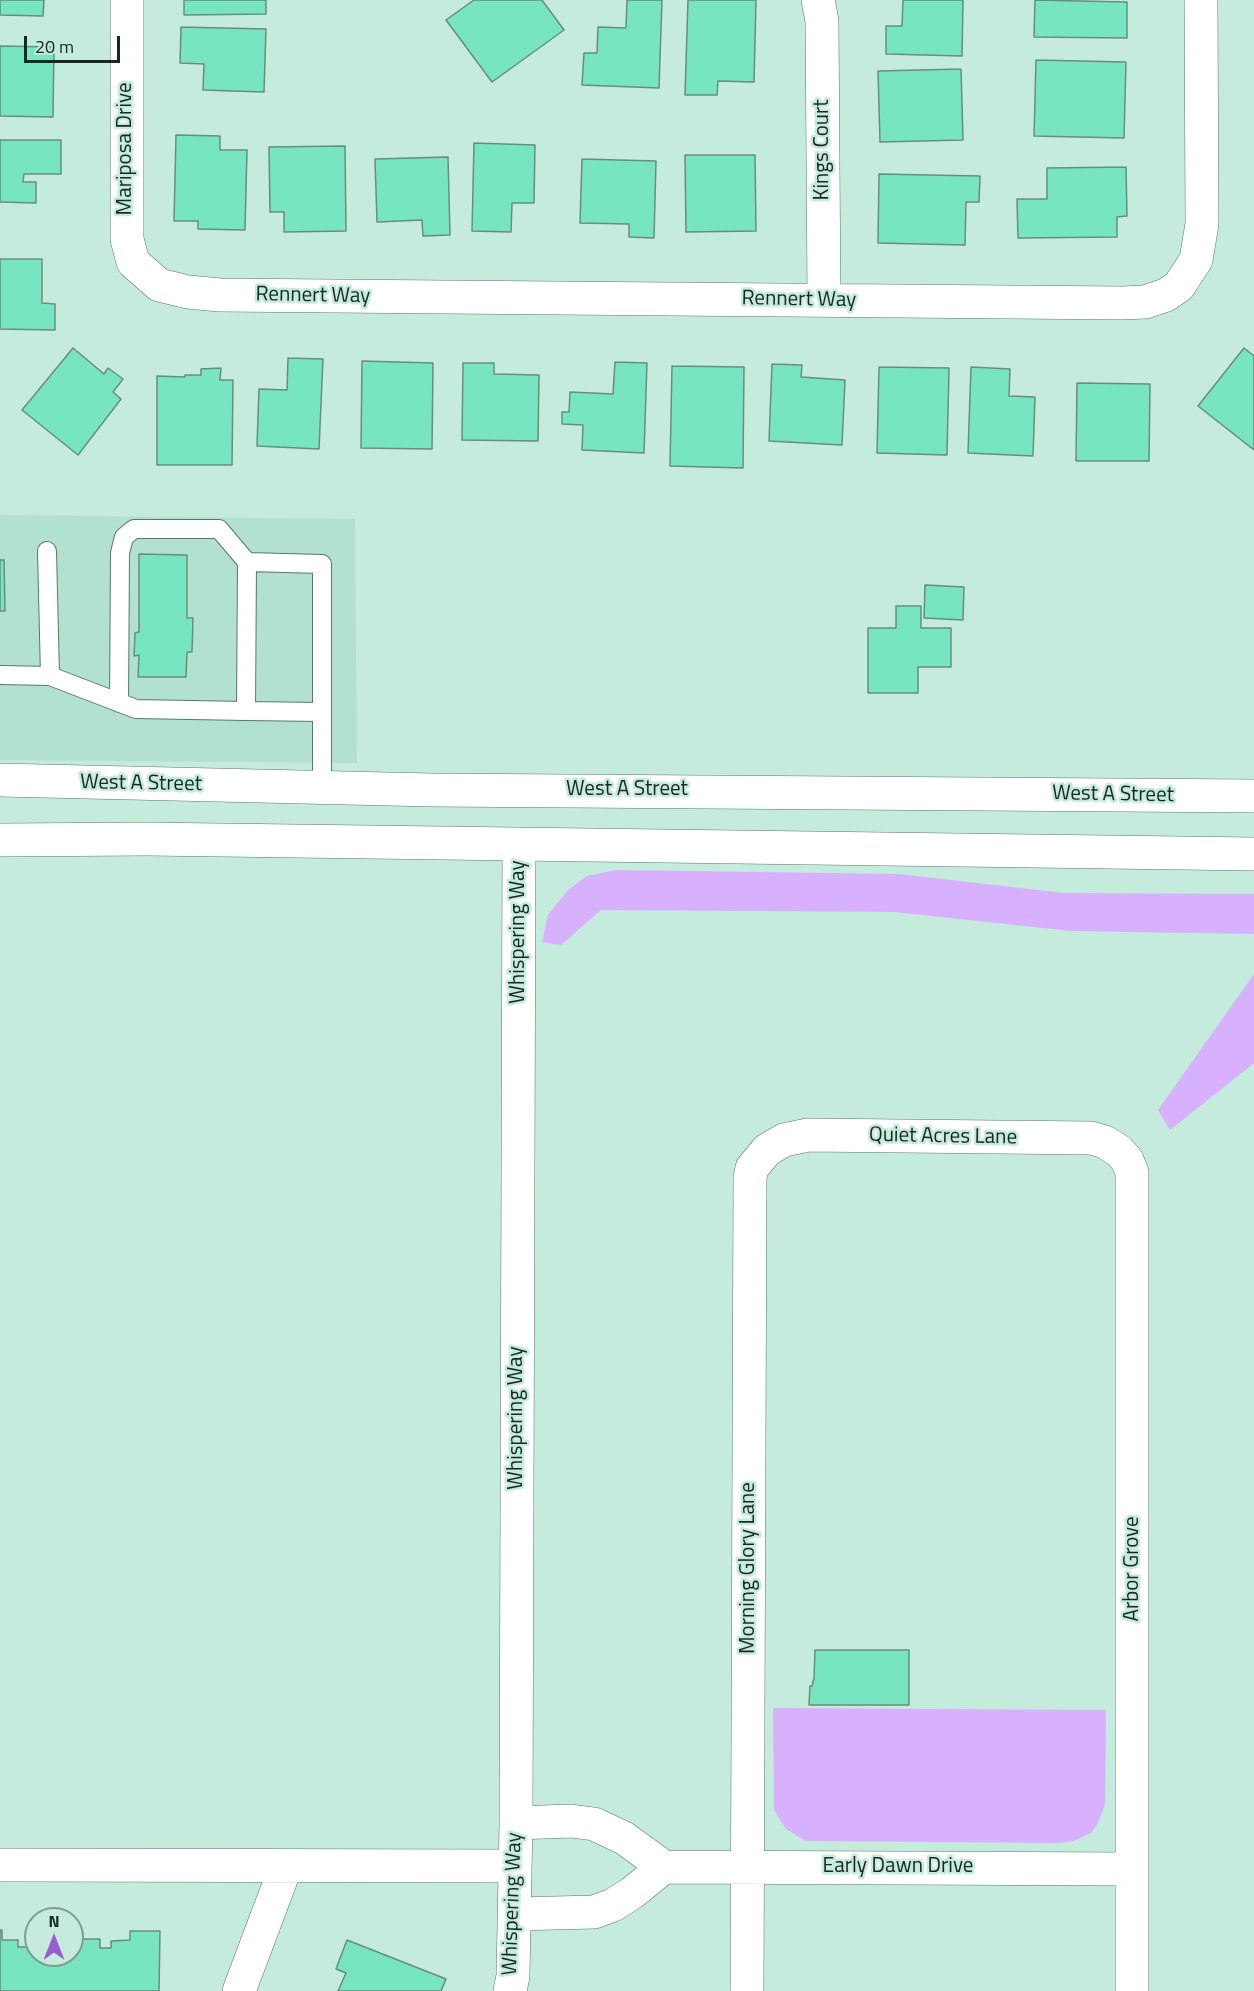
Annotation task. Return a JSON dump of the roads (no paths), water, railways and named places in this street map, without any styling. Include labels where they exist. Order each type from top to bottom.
[{"type":"street","name":"Mariposa Drive","points":[[127,0],[127,239],[134,262]]},
{"type":"street","name":"Kings Court","points":[[818,0],[822,21],[824,300]]},
{"type":"street","name":"Rennert Way","points":[[134,262],[159,285],[188,292],[220,295],[1145,302],[1179,286],[1196,260],[1202,224],[1202,0]]},
{"type":"street","name":"West A Street","points":[[0,780],[322,788],[1254,796]]},
{"type":"street","points":[[0,840],[147,839],[1254,855]]},
{"type":"street","name":"Whispering Way","points":[[510,1991],[513,1976],[516,1822],[519,845]]},
{"type":"street","name":"Quiet Acres Lane","points":[[767,1150],[784,1140],[820,1136],[1090,1138],[1105,1142],[1119,1151]]},
{"type":"street","name":"Morning Glory Lane","points":[[747,1991],[750,1178],[752,1168],[767,1150]]},
{"type":"street","name":"Arbor Grove","points":[[1119,1151],[1127,1160],[1132,1172],[1134,1189],[1132,1991]]},
{"type":"street","points":[[514,1914],[594,1912],[613,1905],[632,1893],[664,1867],[624,1838],[594,1824],[571,1821],[516,1822]]},
{"type":"street","points":[[0,1865],[515,1866]]},
{"type":"street","points":[[239,1991],[286,1866]]},
{"type":"street","name":"Early Dawn Drive","points":[[664,1867],[1132,1869]]},
{"type":"lane","points":[[119,703],[120,553],[124,537],[134,529],[219,529],[248,562],[246,711]]},
{"type":"lane","points":[[47,551],[50,676]]},
{"type":"lane","points":[[248,562],[322,564],[322,788]]},
{"type":"lane","points":[[0,675],[50,676],[136,709],[322,712]]}]
